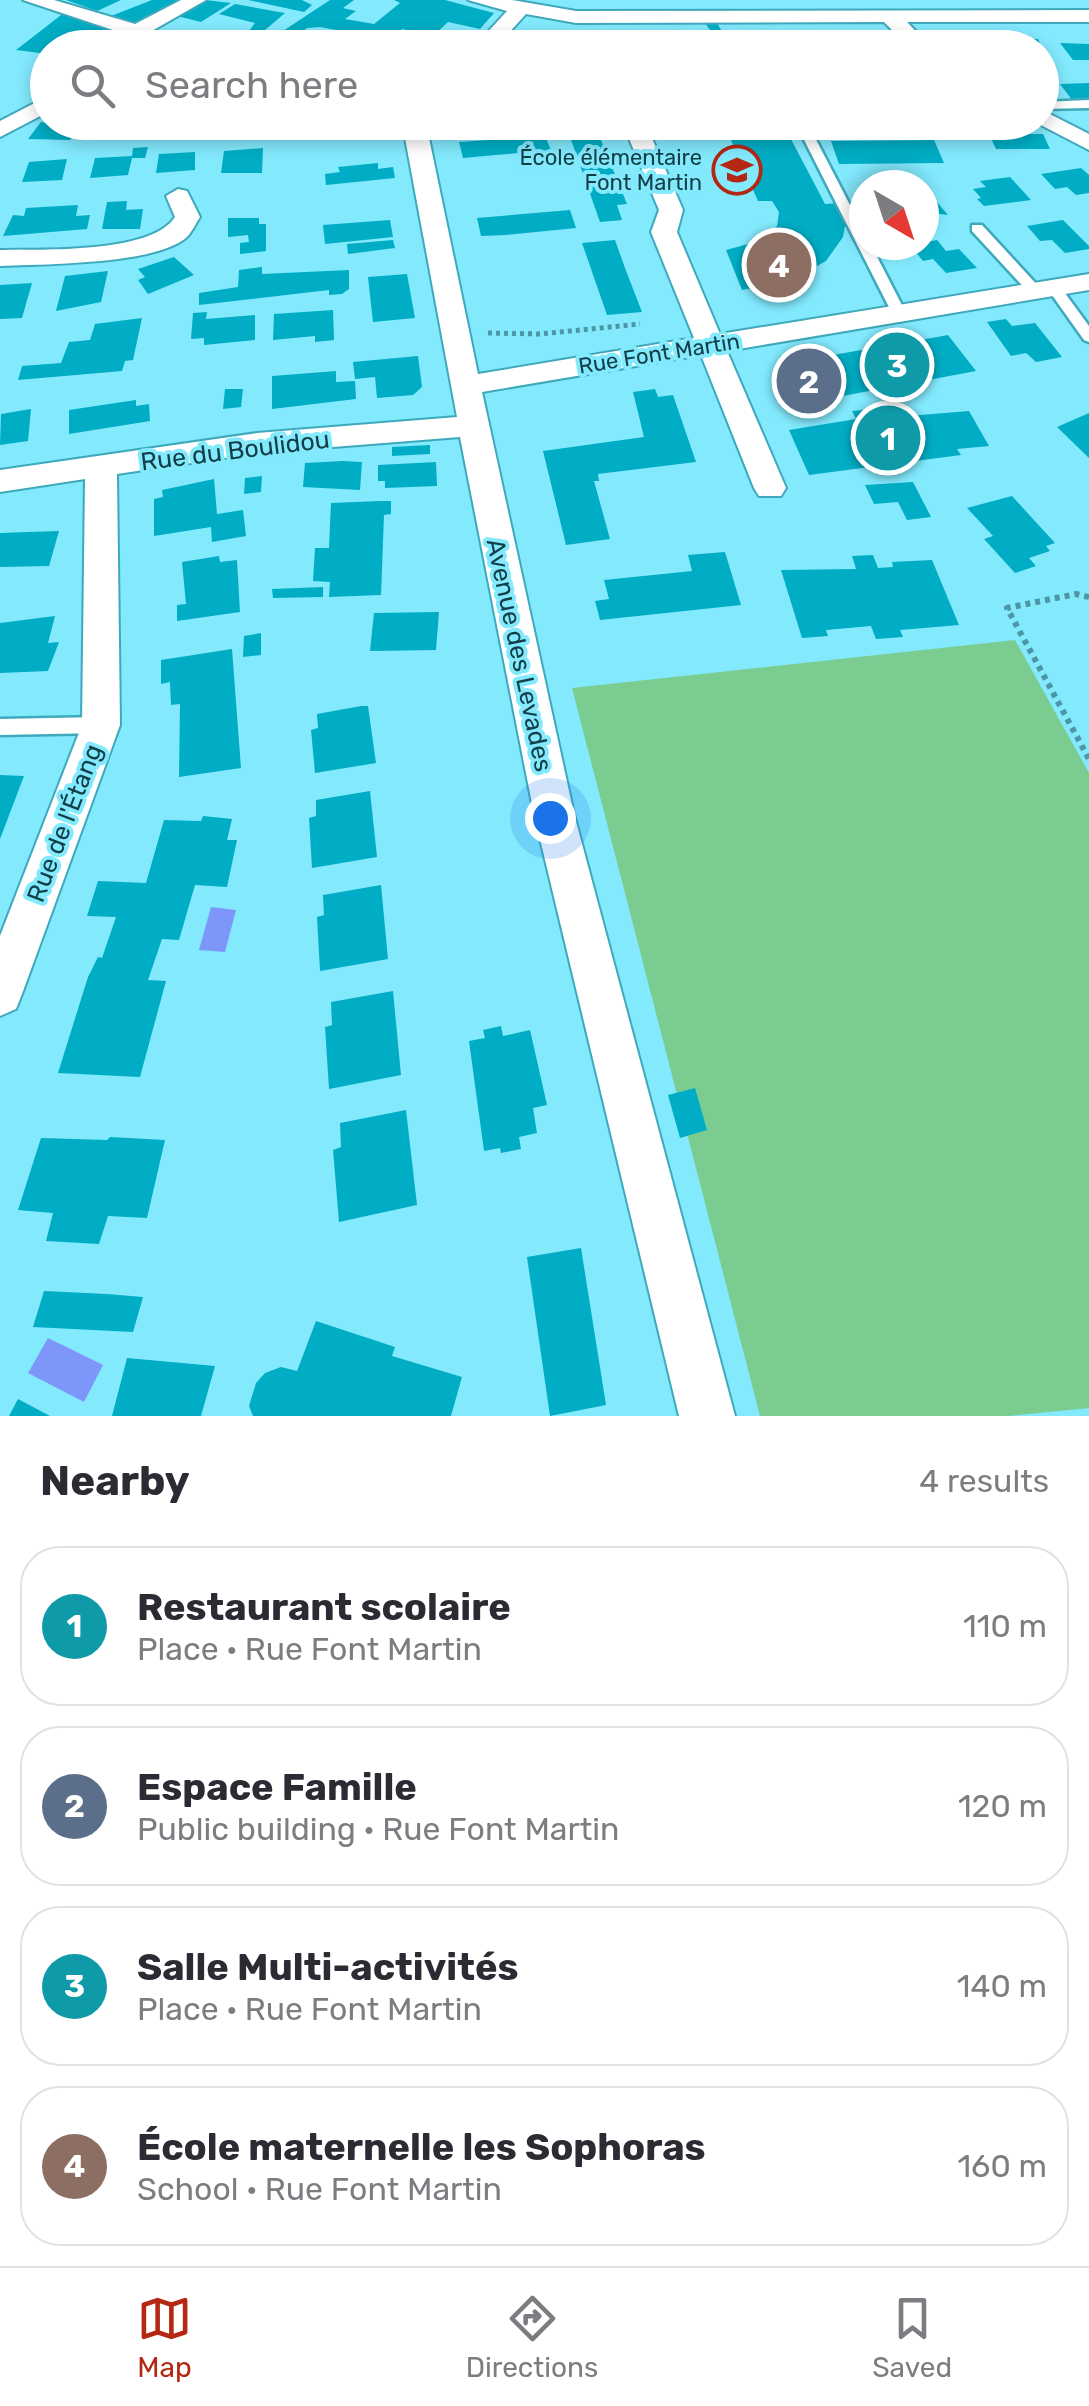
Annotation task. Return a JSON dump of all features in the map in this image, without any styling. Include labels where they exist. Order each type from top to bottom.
[{"type":"street","points":[[34,0],[70,8],[130,30]]},
{"type":"street","points":[[140,30],[196,0]]},
{"type":"street","points":[[478,0],[576,17],[1089,16]]},
{"type":"street","points":[[500,30],[520,8]]},
{"type":"street","points":[[888,15],[903,30]]},
{"type":"street","points":[[0,106],[30,90]]},
{"type":"street","points":[[0,130],[30,114]]},
{"type":"street","points":[[1059,126],[1089,143]]},
{"type":"street","name":"Avenue des Levades","points":[[417,140],[467,385],[471,426],[554,816],[673,1263],[707,1416]]},
{"type":"street","points":[[641,140],[671,210],[664,232],[770,488]]},
{"type":"street","points":[[0,258],[124,250],[162,242],[176,235],[189,218],[189,208],[178,196]]},
{"type":"street","name":"Rue Font Martin","points":[[467,385],[1089,282]]},
{"type":"street","name":"Rue du Boulidou","points":[[0,481],[257,443],[471,426]]},
{"type":"street","name":"Rue de l'Étang","points":[[0,994],[101,725],[101,466]]},
{"type":"lane","points":[[1059,105],[1089,104]]},
{"type":"lane","points":[[810,140],[849,216]]},
{"type":"lane","points":[[977,228],[1044,289],[1089,337]]},
{"type":"lane","points":[[872,260],[900,314]]},
{"type":"lane","points":[[0,726],[101,725]]},
{"type":"path","points":[[1089,597],[1076,594],[1007,608],[1089,759]]},
{"type":"green space","points":[[1015,640],[1089,773],[1089,1408],[1008,1416],[760,1416],[572,688]]},
{"type":"water","points":[[211,907],[236,910],[225,952],[199,950]]},
{"type":"water","points":[[48,1338],[103,1365],[84,1402],[28,1373]]},
{"type":"building","points":[[66,0],[121,0],[97,11]]},
{"type":"building","points":[[152,0],[184,0],[139,26],[111,16]]},
{"type":"building","points":[[205,0],[231,3],[201,22],[177,16]]},
{"type":"building","points":[[248,0],[302,0],[312,5],[304,12]]},
{"type":"building","points":[[330,0],[354,0],[343,8],[356,11],[345,19],[374,24],[400,3],[394,0],[445,0],[494,13],[480,29],[448,22],[439,30],[285,30]]},
{"type":"building","points":[[235,4],[285,13],[265,30],[250,30],[255,23],[219,14]]},
{"type":"building","points":[[65,12],[114,30],[42,30]]},
{"type":"building","points":[[705,23],[717,23],[721,30],[710,30]]},
{"type":"building","points":[[30,39],[30,52],[16,50]]},
{"type":"building","points":[[1060,43],[1089,44],[1089,60],[1073,60]]},
{"type":"building","points":[[1089,83],[1089,100],[1072,100],[1060,84]]},
{"type":"building","points":[[547,140],[551,150],[463,158],[459,142]]},
{"type":"building","points":[[571,140],[601,140],[627,204],[617,205],[622,220],[600,222]]},
{"type":"building","points":[[731,140],[791,140],[825,204],[839,203],[846,220],[843,237],[826,261],[792,280],[742,290],[726,250],[763,240],[777,226],[779,212],[772,201],[758,201]]},
{"type":"building","points":[[934,140],[944,163],[839,164],[831,141]]},
{"type":"building","points":[[992,140],[1046,140],[1050,149],[996,149]]},
{"type":"building","points":[[148,147],[145,158],[132,158],[128,175],[90,178],[95,158],[132,156],[133,148]]},
{"type":"building","points":[[263,148],[262,173],[221,173],[224,151]]},
{"type":"building","points":[[195,152],[195,170],[156,173],[159,154]]},
{"type":"building","points":[[67,159],[62,180],[22,182],[29,162]]},
{"type":"building","points":[[378,163],[378,169],[393,167],[395,178],[326,185],[325,174],[340,172],[338,167]]},
{"type":"building","points":[[1081,168],[1089,175],[1089,193],[1076,195],[1067,187],[1055,189],[1041,174]]},
{"type":"building","points":[[1010,177],[1031,200],[984,206],[977,199],[981,198],[973,189],[986,187],[980,181]]},
{"type":"building","points":[[127,201],[126,210],[143,209],[140,229],[102,229],[107,202]]},
{"type":"building","points":[[78,205],[76,216],[90,215],[87,229],[3,236],[13,215],[24,216],[26,208]]},
{"type":"building","points":[[570,210],[576,228],[506,235],[481,236],[477,218]]},
{"type":"building","points":[[228,218],[259,218],[259,224],[266,224],[266,251],[240,254],[240,243],[249,242],[248,235],[228,237]]},
{"type":"building","points":[[390,220],[393,237],[325,244],[323,225]]},
{"type":"building","points":[[1063,220],[1089,249],[1065,253],[1052,240],[1040,241],[1027,226]]},
{"type":"building","points":[[393,240],[395,248],[348,254],[347,244]]},
{"type":"building","points":[[615,240],[642,312],[607,315],[582,243]]},
{"type":"building","points":[[939,242],[946,251],[959,249],[977,268],[946,273],[934,260],[939,260]]},
{"type":"building","points":[[174,257],[194,275],[148,294],[138,280],[145,277],[138,269]]},
{"type":"building","points":[[262,267],[262,274],[349,270],[349,289],[342,294],[329,295],[329,290],[199,305],[199,293],[238,287],[239,270]]},
{"type":"building","points":[[108,271],[101,302],[56,311],[65,276]]},
{"type":"building","points":[[407,274],[415,318],[373,322],[368,277]]},
{"type":"building","points":[[32,283],[22,318],[0,319],[0,285]]},
{"type":"building","points":[[333,310],[334,340],[315,342],[315,336],[273,340],[274,314]]},
{"type":"building","points":[[207,312],[206,319],[255,315],[255,340],[204,345],[204,338],[191,339],[193,313]]},
{"type":"building","points":[[142,318],[133,360],[125,361],[122,371],[18,380],[22,366],[61,363],[69,342],[90,340],[95,324]]},
{"type":"building","points":[[1006,319],[1012,326],[1035,323],[1062,357],[1036,362],[1026,353],[1011,356],[987,322]]},
{"type":"building","points":[[948,335],[976,371],[800,404],[776,365],[873,348],[870,343],[889,339],[893,345]]},
{"type":"building","points":[[418,356],[422,387],[413,395],[377,398],[375,377],[355,379],[353,362]]},
{"type":"building","points":[[336,371],[336,382],[355,381],[356,399],[272,409],[272,376]]},
{"type":"building","points":[[225,389],[243,389],[241,407],[223,409]]},
{"type":"building","points":[[655,389],[658,397],[673,395],[696,462],[598,474],[599,481],[594,481],[610,539],[566,545],[543,451],[644,437],[633,392]]},
{"type":"building","points":[[136,400],[136,406],[149,404],[150,421],[69,434],[69,410]]},
{"type":"building","points":[[903,406],[909,416],[969,411],[989,446],[957,449],[961,455],[809,475],[789,430],[856,419],[852,411]]},
{"type":"building","points":[[31,409],[28,441],[0,445],[1,414]]},
{"type":"building","points":[[1089,413],[1089,458],[1057,427]]},
{"type":"building","points":[[430,445],[430,454],[392,456],[392,447]]},
{"type":"building","points":[[362,462],[360,490],[303,487],[305,463]]},
{"type":"building","points":[[436,462],[437,486],[385,488],[385,481],[378,481],[378,465]]},
{"type":"building","points":[[262,476],[261,492],[244,494],[245,478]]},
{"type":"building","points":[[214,479],[217,514],[243,510],[246,536],[212,542],[211,527],[154,536],[154,499],[163,497],[162,490]]},
{"type":"building","points":[[913,482],[931,517],[907,520],[898,502],[874,504],[865,485]]},
{"type":"building","points":[[1012,496],[1055,543],[1046,546],[1050,551],[1029,558],[1036,566],[1015,573],[984,539],[993,536],[967,508]]},
{"type":"building","points":[[391,501],[391,514],[384,515],[381,595],[329,597],[330,582],[313,581],[315,548],[329,548],[331,503]]},
{"type":"building","points":[[59,531],[49,566],[0,567],[0,533]]},
{"type":"building","points":[[725,552],[741,605],[600,620],[595,601],[609,599],[604,580],[692,571],[688,555]]},
{"type":"building","points":[[873,555],[878,568],[893,567],[892,562],[932,560],[959,625],[900,630],[903,637],[876,639],[871,626],[826,630],[828,636],[802,638],[781,570],[856,569],[852,556]]},
{"type":"building","points":[[219,556],[220,562],[237,560],[240,612],[177,621],[177,605],[186,604],[182,562]]},
{"type":"building","points":[[323,587],[323,597],[273,598],[272,589]]},
{"type":"building","points":[[439,612],[436,650],[370,651],[374,613]]},
{"type":"building","points":[[55,616],[48,643],[59,642],[48,671],[0,673],[0,623]]},
{"type":"building","points":[[261,633],[261,655],[243,657],[244,636]]},
{"type":"building","points":[[232,649],[241,768],[179,777],[180,704],[171,705],[170,682],[161,684],[161,660]]},
{"type":"building","points":[[368,706],[376,763],[315,773],[311,730],[318,728],[317,714]]},
{"type":"building","points":[[0,775],[24,776],[0,839]]},
{"type":"building","points":[[370,791],[377,857],[312,868],[309,818],[316,816],[316,800]]},
{"type":"building","points":[[203,816],[232,819],[227,840],[237,840],[227,887],[195,885],[179,940],[162,939],[148,980],[166,981],[140,1077],[58,1073],[88,977],[98,957],[102,958],[116,917],[87,916],[98,881],[146,883],[164,820],[201,821]]},
{"type":"building","points":[[381,885],[388,959],[320,971],[317,917],[324,915],[323,895]]},
{"type":"building","points":[[393,991],[401,1075],[329,1089],[325,1027],[332,1025],[331,1002]]},
{"type":"building","points":[[501,1026],[503,1036],[530,1030],[547,1105],[533,1108],[537,1133],[519,1137],[521,1149],[501,1153],[500,1148],[484,1151],[469,1041],[485,1038],[483,1030]]},
{"type":"building","points":[[695,1088],[707,1130],[680,1138],[668,1095]]},
{"type":"building","points":[[406,1110],[417,1205],[339,1222],[333,1150],[341,1147],[340,1123]]},
{"type":"building","points":[[41,1138],[165,1140],[147,1218],[108,1216],[99,1244],[46,1241],[53,1213],[18,1210]]},
{"type":"building","points":[[581,1248],[606,1405],[550,1416],[527,1257]]},
{"type":"building","points":[[44,1291],[143,1297],[133,1332],[33,1327]]},
{"type":"building","points":[[316,1321],[395,1347],[392,1356],[462,1377],[451,1416],[253,1416],[249,1406],[256,1383],[265,1373],[281,1367],[297,1371]]},
{"type":"building","points":[[127,1358],[215,1366],[201,1416],[112,1416]]},
{"type":"building","points":[[18,1399],[50,1416],[9,1416]]},
{"type":"place","name":"École élémentaire Font Martin","points":[[737,170]]},
{"type":"place","name":"École maternelle les Sophoras","points":[[779,265]]},
{"type":"place","name":"Salle Multi-activités","points":[[897,365]]},
{"type":"place","name":"Espace Famille","points":[[809,381]]},
{"type":"place","name":"Restaurant scolaire","points":[[888,438]]}]
